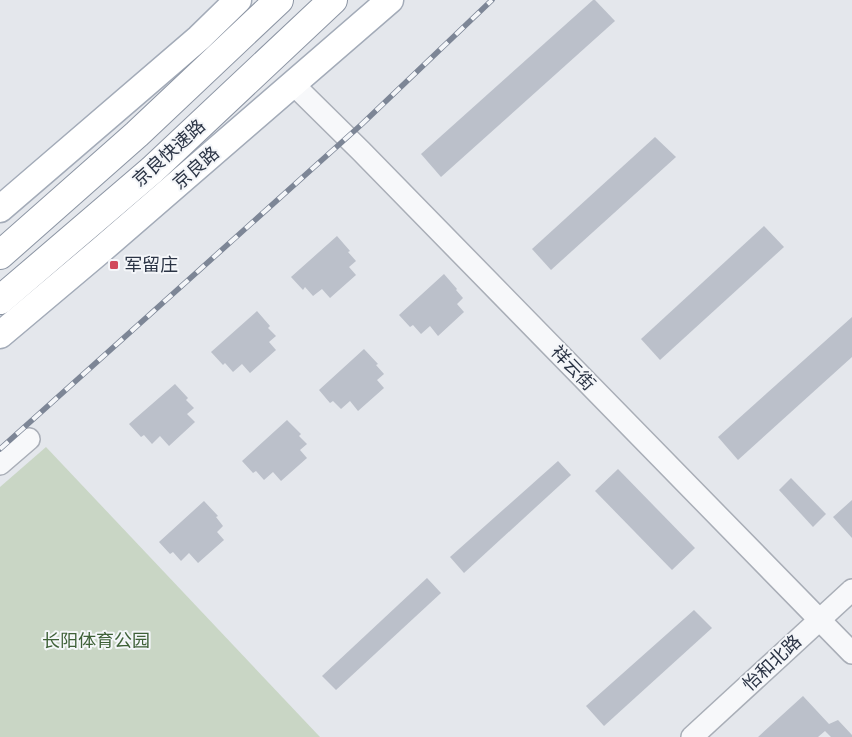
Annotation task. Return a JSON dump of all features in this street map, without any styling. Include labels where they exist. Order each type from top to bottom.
[{"type":"highway","name":"京良快速路","points":[[0,255],[137,134],[279,0]]},
{"type":"highway","name":"京良快速路","points":[[0,300],[152,170],[333,0]]},
{"type":"main road","points":[[0,209],[199,38],[238,0]]},
{"type":"main road","name":"京良路","points":[[0,335],[390,0]]},
{"type":"street","name":"祥云街","points":[[293,84],[362,151],[852,652]]},
{"type":"street","points":[[0,464],[29,439]]},
{"type":"street","name":"怡和北路","points":[[692,737],[852,590]]},
{"type":"green space","name":"长阳体育公园","points":[[46,447],[320,737],[0,737],[0,487]]},
{"type":"building","points":[[593,0],[615,21],[441,177],[421,154]]},
{"type":"building","points":[[655,137],[676,157],[551,270],[532,249]]},
{"type":"building","points":[[764,226],[784,247],[660,360],[641,339]]},
{"type":"building","points":[[337,236],[356,261],[349,267],[356,275],[330,298],[322,289],[313,296],[305,287],[303,290],[291,277]]},
{"type":"building","points":[[444,274],[463,298],[457,304],[464,312],[438,336],[430,326],[421,334],[413,325],[410,327],[399,315]]},
{"type":"building","points":[[257,311],[270,326],[268,328],[276,336],[269,342],[276,350],[250,373],[242,364],[233,372],[225,363],[223,365],[211,352]]},
{"type":"building","points":[[852,317],[852,357],[738,460],[718,437]]},
{"type":"building","points":[[364,349],[378,364],[376,365],[384,374],[377,380],[384,388],[358,411],[350,401],[341,409],[333,401],[330,403],[319,390]]},
{"type":"building","points":[[175,384],[188,398],[186,400],[194,408],[187,414],[195,422],[169,446],[160,436],[152,444],[144,435],[141,437],[129,424]]},
{"type":"building","points":[[287,420],[301,434],[299,436],[307,444],[300,450],[307,458],[281,481],[273,472],[264,480],[256,471],[253,473],[242,461]]},
{"type":"building","points":[[558,461],[571,475],[464,573],[450,557]]},
{"type":"building","points":[[618,469],[695,548],[672,570],[595,491]]},
{"type":"building","points":[[791,478],[826,514],[813,527],[779,490]]},
{"type":"building","points":[[852,500],[852,538],[833,517]]},
{"type":"building","points":[[204,501],[218,516],[216,517],[223,526],[217,532],[224,540],[198,563],[189,553],[181,561],[173,552],[170,554],[159,542]]},
{"type":"building","points":[[427,578],[441,593],[336,690],[322,676]]},
{"type":"building","points":[[694,610],[712,628],[604,726],[586,706]]},
{"type":"building","points":[[803,696],[829,724],[838,720],[852,737],[831,737],[825,731],[818,737],[758,737]]},
{"type":"railway","points":[[0,449],[362,124],[492,0]]},
{"type":"place","name":"军留庄","points":[[114,265]]}]
